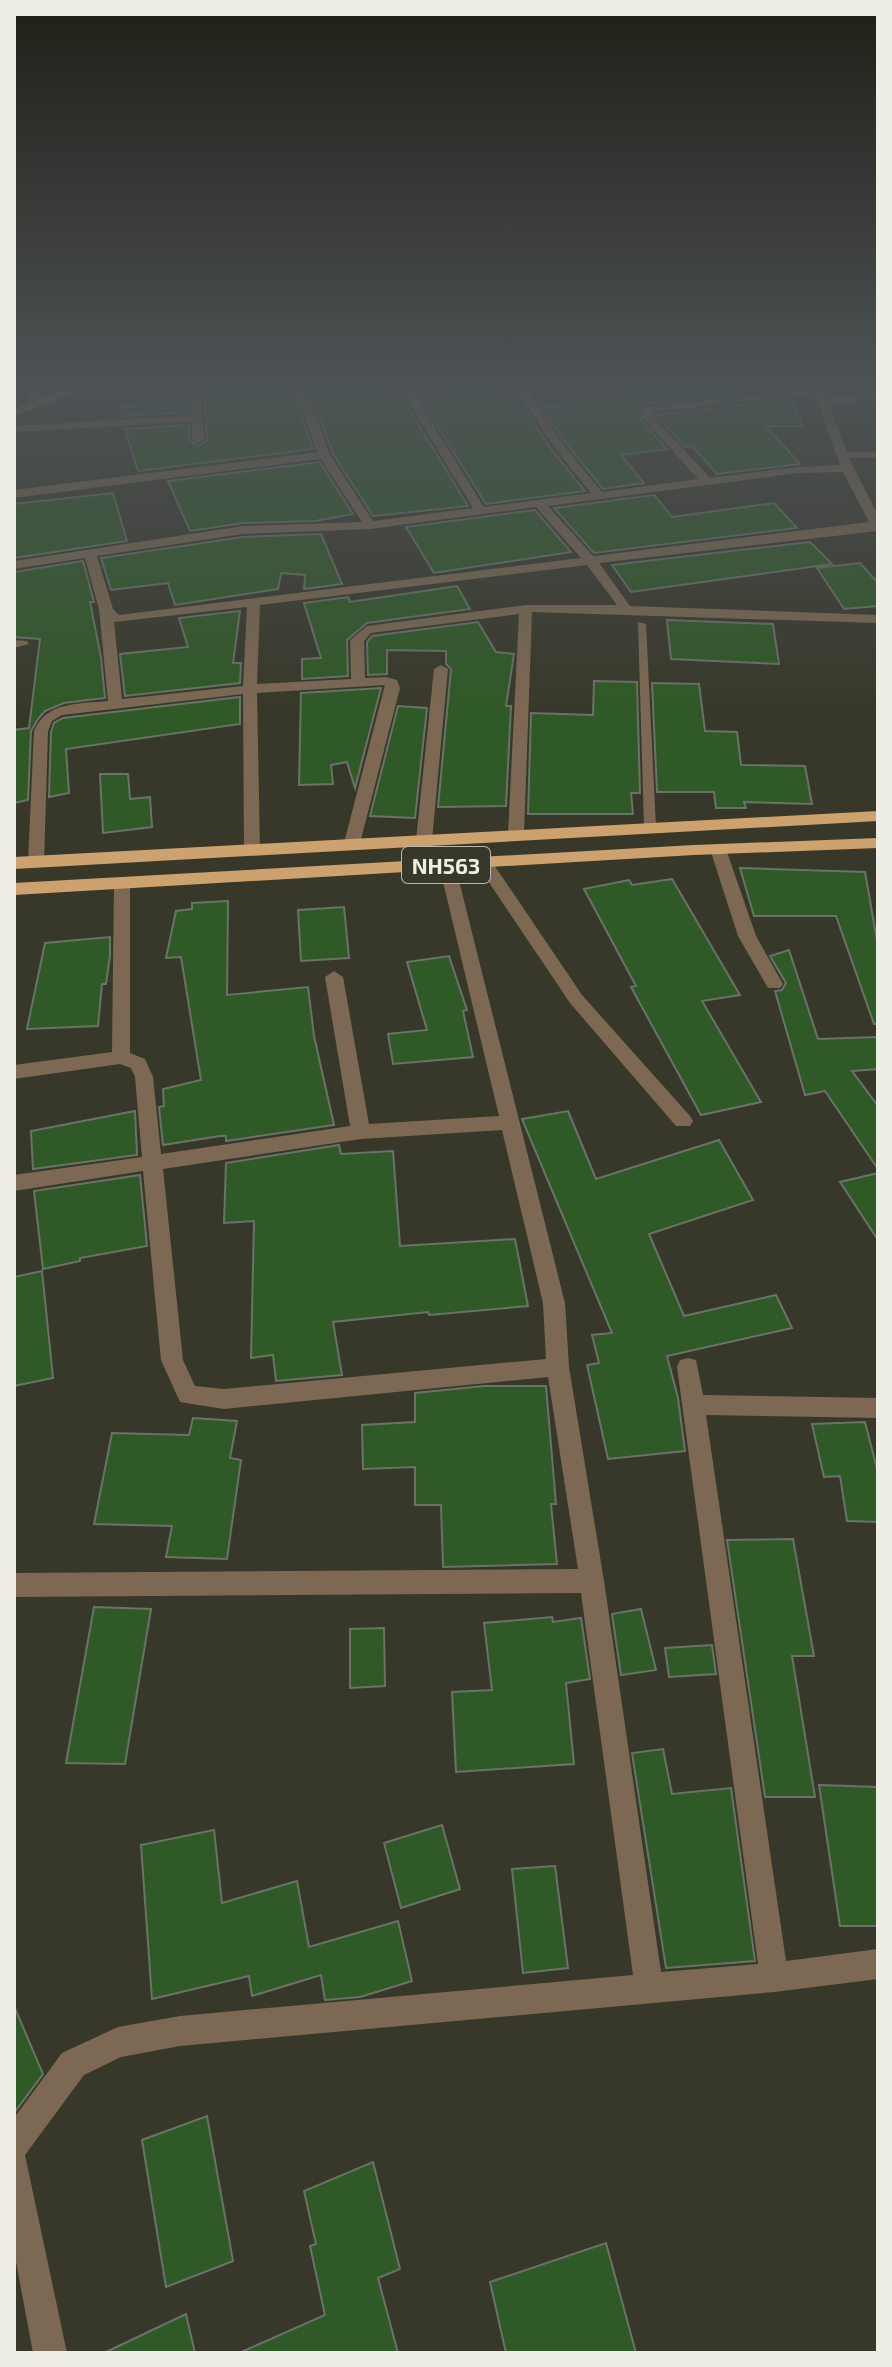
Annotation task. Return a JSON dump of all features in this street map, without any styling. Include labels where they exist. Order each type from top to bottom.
[{"type":"highway","name":"NH563","points":[[14,863],[878,816]]},
{"type":"highway","name":"NH563","points":[[14,889],[718,849],[878,843]]},
{"type":"street","points":[[14,494],[34,491]]},
{"type":"street","points":[[348,491],[370,525]]},
{"type":"street","points":[[469,491],[481,511]]},
{"type":"street","points":[[596,491],[600,497]]},
{"type":"street","points":[[14,565],[275,527],[370,525],[637,491]]},
{"type":"street","points":[[90,555],[109,616],[118,619],[878,526],[860,491]]},
{"type":"street","points":[[540,504],[589,559],[626,609]]},
{"type":"street","points":[[252,848],[250,689],[254,603]]},
{"type":"street","points":[[106,609],[115,704]]},
{"type":"street","points":[[516,834],[526,609]]},
{"type":"street","points":[[358,681],[357,640],[367,630],[526,609],[626,609],[878,619]]},
{"type":"street","points":[[424,840],[441,669]]},
{"type":"street","points":[[36,862],[41,731],[46,719],[58,711],[250,689],[386,681],[392,683],[393,688],[352,843]]},
{"type":"street","points":[[718,849],[747,936],[774,984]]},
{"type":"street","points":[[484,863],[576,999],[683,1121]]},
{"type":"street","points":[[447,865],[554,1303],[558,1367],[592,1581],[649,1988]]},
{"type":"street","points":[[121,1057],[122,884]]},
{"type":"street","points":[[334,977],[361,1132]]},
{"type":"street","points":[[14,1072],[121,1057],[138,1064],[144,1077],[150,1164],[172,1360],[188,1395],[224,1399],[558,1367]]},
{"type":"street","points":[[14,1183],[361,1132],[510,1122]]},
{"type":"street","points":[[688,1367],[774,1977]]},
{"type":"street","points":[[695,1405],[878,1408]]},
{"type":"street","points":[[14,1585],[592,1581]]},
{"type":"street","points":[[14,2144],[73,2064],[118,2042],[180,2031],[774,1977],[878,1964]]},
{"type":"street","points":[[14,2166],[50,2353]]},
{"type":"lane","points":[[641,624],[650,827]]},
{"type":"building","points":[[173,491],[339,491],[353,514],[315,521],[243,523],[190,531]]},
{"type":"building","points":[[357,491],[459,491],[468,506],[373,516]]},
{"type":"building","points":[[478,491],[581,491],[486,504]]},
{"type":"building","points":[[113,493],[127,541],[14,558],[14,504]]},
{"type":"building","points":[[654,495],[672,517],[774,503],[797,528],[594,553],[554,508]]},
{"type":"building","points":[[535,510],[571,552],[434,573],[406,527]]},
{"type":"building","points":[[321,534],[342,584],[304,589],[305,575],[281,573],[278,589],[175,605],[168,583],[111,590],[101,558],[243,537]]},
{"type":"building","points":[[810,542],[832,564],[631,592],[612,565]]},
{"type":"building","points":[[83,561],[94,602],[90,602],[105,698],[64,703],[45,711],[38,719],[31,731],[28,800],[14,803],[14,730],[29,728],[40,639],[14,637],[14,572]]},
{"type":"building","points":[[860,563],[878,583],[878,606],[844,609],[817,568]]},
{"type":"building","points":[[457,586],[470,609],[367,623],[347,640],[348,676],[302,679],[302,659],[321,658],[304,603],[348,597],[350,602]]},
{"type":"building","points":[[240,611],[233,663],[241,663],[240,683],[125,696],[120,654],[188,647],[179,618]]},
{"type":"building","points":[[667,620],[773,624],[779,664],[671,659]]},
{"type":"building","points":[[478,622],[496,652],[514,654],[506,706],[511,706],[506,806],[438,807],[451,669],[446,664],[446,651],[387,650],[387,674],[368,675],[367,642],[372,636]]},
{"type":"building","points":[[594,681],[637,682],[640,793],[631,793],[633,814],[528,814],[531,713],[593,715]]},
{"type":"building","points":[[652,683],[699,684],[705,731],[737,732],[741,765],[805,766],[812,804],[744,802],[746,808],[716,808],[714,792],[657,792]]},
{"type":"building","points":[[381,688],[355,788],[347,762],[331,765],[333,784],[299,785],[301,693]]},
{"type":"building","points":[[240,697],[240,724],[66,749],[69,793],[49,797],[51,732],[54,723],[63,718]]},
{"type":"building","points":[[398,706],[427,708],[415,818],[370,816]]},
{"type":"building","points":[[100,774],[128,774],[130,799],[150,797],[152,827],[103,833]]},
{"type":"building","points":[[740,868],[865,872],[878,946],[878,1023],[874,1024],[836,916],[754,916]]},
{"type":"building","points":[[672,879],[740,995],[702,1001],[761,1102],[701,1115],[631,987],[636,986],[584,889],[629,880],[632,885]]},
{"type":"building","points":[[228,901],[227,995],[308,987],[314,1036],[334,1125],[226,1141],[226,1136],[220,1136],[163,1145],[159,1107],[164,1106],[163,1089],[201,1080],[181,957],[166,958],[176,911],[192,909],[192,903]]},
{"type":"building","points":[[344,907],[349,958],[301,961],[298,910]]},
{"type":"building","points":[[110,937],[110,956],[106,984],[102,984],[98,1026],[27,1029],[45,943]]},
{"type":"building","points":[[789,950],[818,1039],[878,1037],[878,1069],[852,1071],[878,1106],[878,1169],[825,1091],[805,1095],[775,991],[782,990],[786,983],[770,956]]},
{"type":"building","points":[[449,956],[467,1010],[463,1011],[473,1057],[393,1064],[388,1034],[427,1030],[407,962]]},
{"type":"building","points":[[135,1111],[137,1155],[33,1169],[31,1131]]},
{"type":"building","points":[[568,1111],[596,1179],[719,1140],[753,1200],[649,1234],[684,1316],[776,1295],[792,1328],[667,1356],[678,1398],[685,1451],[608,1459],[587,1365],[599,1363],[592,1335],[612,1333],[522,1119]]},
{"type":"building","points":[[339,1145],[341,1154],[393,1151],[400,1246],[515,1239],[528,1306],[333,1322],[342,1375],[276,1381],[273,1355],[251,1358],[254,1221],[224,1223],[226,1163]]},
{"type":"building","points":[[878,1173],[878,1240],[840,1182]]},
{"type":"building","points":[[140,1175],[147,1246],[80,1258],[80,1261],[43,1269],[34,1191]]},
{"type":"building","points":[[42,1271],[53,1378],[14,1386],[14,1277]]},
{"type":"building","points":[[484,1386],[546,1386],[556,1504],[551,1504],[557,1564],[443,1567],[441,1505],[415,1505],[415,1467],[363,1469],[362,1425],[415,1422],[415,1393]]},
{"type":"building","points":[[193,1418],[237,1421],[230,1458],[241,1460],[227,1559],[166,1557],[172,1526],[94,1524],[112,1433],[189,1435]]},
{"type":"building","points":[[865,1422],[878,1473],[878,1522],[847,1521],[840,1476],[824,1477],[812,1424]]},
{"type":"building","points":[[793,1539],[814,1656],[792,1656],[815,1797],[765,1797],[727,1540]]},
{"type":"building","points":[[94,1607],[151,1609],[125,1764],[66,1763]]},
{"type":"building","points":[[641,1609],[656,1670],[621,1675],[612,1614]]},
{"type":"building","points":[[552,1617],[553,1622],[581,1618],[590,1679],[566,1683],[574,1764],[456,1772],[452,1692],[492,1690],[484,1623]]},
{"type":"building","points":[[384,1628],[385,1686],[350,1688],[350,1629]]},
{"type":"building","points":[[712,1645],[716,1674],[669,1677],[665,1648]]},
{"type":"building","points":[[663,1749],[672,1794],[731,1788],[755,1961],[666,1968],[632,1753]]},
{"type":"building","points":[[819,1785],[878,1787],[878,1926],[840,1926]]},
{"type":"building","points":[[442,1825],[460,1889],[401,1908],[384,1843]]},
{"type":"building","points":[[214,1830],[222,1903],[297,1881],[309,1947],[398,1921],[412,1981],[360,1997],[325,2000],[321,1975],[252,1996],[249,1976],[152,1999],[141,1845]]},
{"type":"building","points":[[555,1866],[568,1968],[523,1973],[512,1869]]},
{"type":"building","points":[[14,2006],[43,2074],[14,2113]]},
{"type":"building","points":[[207,2116],[233,2261],[166,2287],[142,2140]]},
{"type":"building","points":[[373,2162],[400,2269],[378,2278],[398,2353],[239,2353],[325,2315],[310,2246],[316,2244],[304,2191]]},
{"type":"building","points":[[606,2243],[636,2353],[506,2353],[490,2282]]},
{"type":"building","points":[[186,2314],[195,2353],[104,2353]]}]
